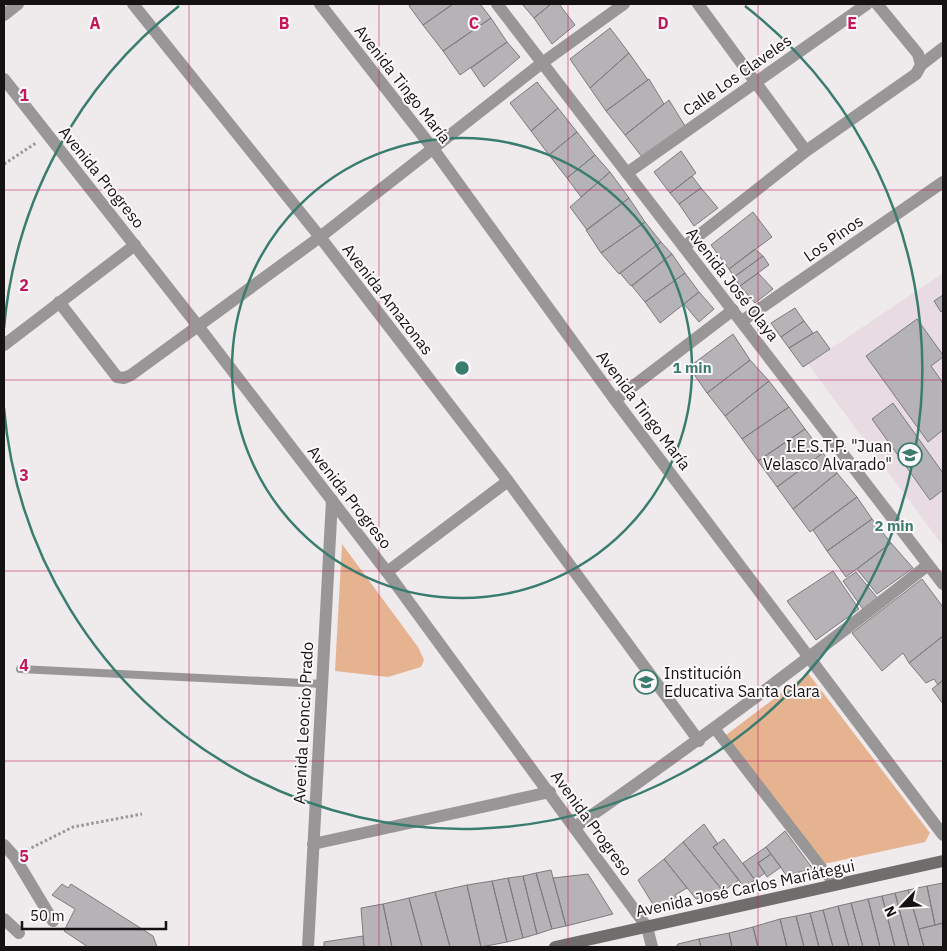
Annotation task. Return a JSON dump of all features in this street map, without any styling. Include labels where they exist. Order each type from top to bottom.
[{"type":"main road","name":"Avenida José Carlos Mariátegui","points":[[555,947],[943,861]]},
{"type":"street","points":[[4,14],[18,4]]},
{"type":"street","name":"Avenida Amazonas","points":[[133,4],[320,237],[508,481],[699,740]]},
{"type":"street","name":"Avenida Tingo María","points":[[320,4],[434,150],[615,400],[943,835]]},
{"type":"street","name":"Avenida José Olaya","points":[[497,4],[943,584]]},
{"type":"street","points":[[59,302],[117,376],[124,378],[131,375],[320,237],[434,150],[542,63],[624,4]]},
{"type":"street","points":[[698,4],[806,151]]},
{"type":"street","name":"Calle Los Claveles","points":[[627,173],[867,4]]},
{"type":"street","points":[[877,4],[918,54],[921,65]]},
{"type":"street","points":[[684,247],[806,151],[916,74],[921,65],[943,48]]},
{"type":"street","name":"Avenida Progreso","points":[[4,79],[198,326],[387,572],[550,792],[647,927],[652,947]]},
{"type":"street","name":"Los Pinos","points":[[742,321],[943,182]]},
{"type":"street","points":[[4,345],[135,245]]},
{"type":"street","points":[[615,400],[733,310]]},
{"type":"street","points":[[387,572],[508,481]]},
{"type":"street","name":"Avenida Leoncio Prado","points":[[308,947],[332,500]]},
{"type":"street","points":[[575,827],[715,729],[810,658],[928,565]]},
{"type":"street","points":[[715,729],[834,885]]},
{"type":"street","points":[[313,844],[550,792]]},
{"type":"street","points":[[4,845],[14,856],[53,921]]},
{"type":"street","points":[[4,919],[19,933]]},
{"type":"lane","points":[[20,669],[322,684]]},
{"type":"path","points":[[4,164],[47,135]]},
{"type":"path","points":[[14,856],[73,827],[142,814]]},
{"type":"shaded area","name":"I.E.S.T.P. \"Juan Velasco Alvarado\"","points":[[943,273],[943,546],[808,364]]},
{"type":"shaded area","points":[[342,544],[418,647],[424,660],[421,667],[388,677],[335,671]]},
{"type":"shaded area","points":[[808,673],[930,833],[925,842],[824,864],[726,735]]},
{"type":"building","points":[[412,4],[453,4],[423,25],[409,6]]},
{"type":"building","points":[[453,4],[480,4],[491,18],[443,51],[423,25]]},
{"type":"building","points":[[522,4],[551,4],[534,18]]},
{"type":"building","points":[[551,4],[559,4],[575,25],[552,44],[534,18]]},
{"type":"building","points":[[491,18],[507,42],[460,75],[443,51]]},
{"type":"building","points":[[610,28],[629,53],[590,88],[570,59]]},
{"type":"building","points":[[507,42],[520,57],[484,87],[471,68]]},
{"type":"building","points":[[629,53],[648,80],[606,111],[590,88]]},
{"type":"building","points":[[649,79],[664,104],[625,135],[606,111]]},
{"type":"building","points":[[537,82],[558,108],[531,131],[510,103]]},
{"type":"building","points":[[669,100],[685,126],[642,157],[625,135]]},
{"type":"building","points":[[558,108],[577,132],[549,155],[531,131]]},
{"type":"building","points":[[577,132],[595,155],[567,178],[549,155]]},
{"type":"building","points":[[681,151],[696,173],[670,193],[654,172]]},
{"type":"building","points":[[595,155],[610,172],[581,197],[567,178]]},
{"type":"building","points":[[610,172],[629,198],[587,230],[570,207]]},
{"type":"building","points":[[692,176],[701,188],[679,204],[670,193]]},
{"type":"building","points":[[701,188],[718,208],[694,226],[679,204]]},
{"type":"building","points":[[629,198],[645,222],[601,253],[586,230]]},
{"type":"building","points":[[753,212],[772,237],[729,269],[711,245]]},
{"type":"building","points":[[645,222],[661,242],[619,274],[601,253]]},
{"type":"building","points":[[661,242],[672,254],[631,286],[620,273]]},
{"type":"building","points":[[755,249],[763,256],[734,277],[729,269]]},
{"type":"building","points":[[672,254],[685,273],[645,302],[632,286]]},
{"type":"building","points":[[763,256],[769,265],[740,286],[734,277]]},
{"type":"building","points":[[685,273],[699,292],[660,323],[645,302]]},
{"type":"building","points":[[758,273],[773,289],[755,303],[740,286]]},
{"type":"building","points":[[699,292],[714,309],[699,322],[684,304]]},
{"type":"building","points":[[943,295],[943,310],[941,312],[934,301]]},
{"type":"building","points":[[795,308],[804,321],[781,337],[771,323]]},
{"type":"building","points":[[917,319],[943,355],[931,366],[943,383],[943,430],[928,442],[866,356]]},
{"type":"building","points":[[804,321],[813,333],[789,348],[781,337]]},
{"type":"building","points":[[817,331],[830,349],[803,367],[789,348]]},
{"type":"building","points":[[733,334],[750,360],[707,393],[689,367]]},
{"type":"building","points":[[750,360],[769,381],[725,416],[707,393]]},
{"type":"building","points":[[769,381],[789,407],[742,439],[725,416]]},
{"type":"building","points":[[893,403],[943,473],[943,490],[930,500],[872,419]]},
{"type":"building","points":[[789,407],[805,429],[758,461],[742,439]]},
{"type":"building","points":[[805,429],[823,453],[777,487],[758,461]]},
{"type":"building","points":[[823,453],[837,473],[793,509],[777,487]]},
{"type":"building","points":[[837,473],[857,497],[810,532],[793,509]]},
{"type":"building","points":[[857,497],[872,519],[827,551],[813,530]]},
{"type":"building","points":[[872,519],[891,543],[846,577],[827,551]]},
{"type":"building","points":[[891,543],[913,568],[877,594],[857,569]]},
{"type":"building","points":[[833,571],[859,609],[816,640],[787,601]]},
{"type":"building","points":[[856,572],[879,600],[865,612],[843,581]]},
{"type":"building","points":[[922,579],[943,607],[943,636],[909,663],[903,653],[882,671],[852,633]]},
{"type":"building","points":[[943,636],[943,680],[938,685],[934,679],[926,683],[909,663]]},
{"type":"building","points":[[943,680],[943,704],[932,689]]},
{"type":"building","points":[[704,824],[718,844],[713,847],[739,880],[723,891],[683,842]]},
{"type":"building","points":[[785,831],[813,869],[786,875],[766,847]]},
{"type":"building","points":[[724,839],[755,880],[744,887],[713,847]]},
{"type":"building","points":[[683,842],[723,891],[696,899],[664,859]]},
{"type":"building","points":[[766,847],[771,854],[758,863],[765,873],[755,880],[743,863]]},
{"type":"building","points":[[771,854],[781,867],[767,877],[758,863]]},
{"type":"building","points":[[664,859],[687,888],[675,895],[679,904],[657,911],[638,880]]},
{"type":"building","points":[[551,870],[566,926],[552,929],[536,873]]},
{"type":"building","points":[[536,873],[552,929],[537,934],[523,876]]},
{"type":"building","points":[[588,874],[613,914],[566,926],[553,878]]},
{"type":"building","points":[[523,876],[537,934],[523,938],[508,878]]},
{"type":"building","points":[[508,878],[523,938],[507,942],[492,881]]},
{"type":"building","points":[[492,881],[507,942],[481,947],[467,885]]},
{"type":"building","points":[[943,883],[943,923],[935,925],[927,886]]},
{"type":"building","points":[[62,884],[68,888],[71,884],[153,936],[157,947],[88,947],[64,931],[75,909],[52,895]]},
{"type":"building","points":[[467,885],[481,947],[450,947],[435,892]]},
{"type":"building","points":[[927,886],[935,925],[919,929],[908,890]]},
{"type":"building","points":[[908,890],[924,947],[909,947],[895,893]]},
{"type":"building","points":[[435,892],[450,947],[422,947],[409,898]]},
{"type":"building","points":[[895,893],[909,947],[895,947],[882,896]]},
{"type":"building","points":[[882,896],[895,947],[880,947],[868,899]]},
{"type":"building","points":[[409,898],[422,947],[392,947],[383,904]]},
{"type":"building","points":[[868,899],[880,947],[863,947],[851,903]]},
{"type":"building","points":[[851,903],[863,947],[849,947],[838,906]]},
{"type":"building","points":[[383,904],[392,947],[364,947],[361,908]]},
{"type":"building","points":[[838,906],[849,947],[833,947],[823,910]]},
{"type":"building","points":[[823,910],[833,947],[819,947],[810,913]]},
{"type":"building","points":[[810,913],[819,947],[804,947],[796,916]]},
{"type":"building","points":[[796,916],[804,947],[787,947],[780,919]]},
{"type":"building","points":[[780,919],[787,947],[758,947],[753,927]]},
{"type":"building","points":[[943,923],[943,947],[924,947],[919,929]]},
{"type":"building","points":[[753,927],[758,947],[732,947],[729,933]]},
{"type":"building","points":[[729,933],[732,947],[701,947],[699,939]]},
{"type":"building","points":[[363,936],[364,947],[324,947],[324,942]]},
{"type":"building","points":[[699,939],[701,947],[676,947],[678,944]]},
{"type":"place","name":"I.E.S.T.P. \"Juan Velasco Alvarado\"","points":[[910,455]]},
{"type":"place","name":"Institución Educativa Santa Clara","points":[[646,682]]}]
